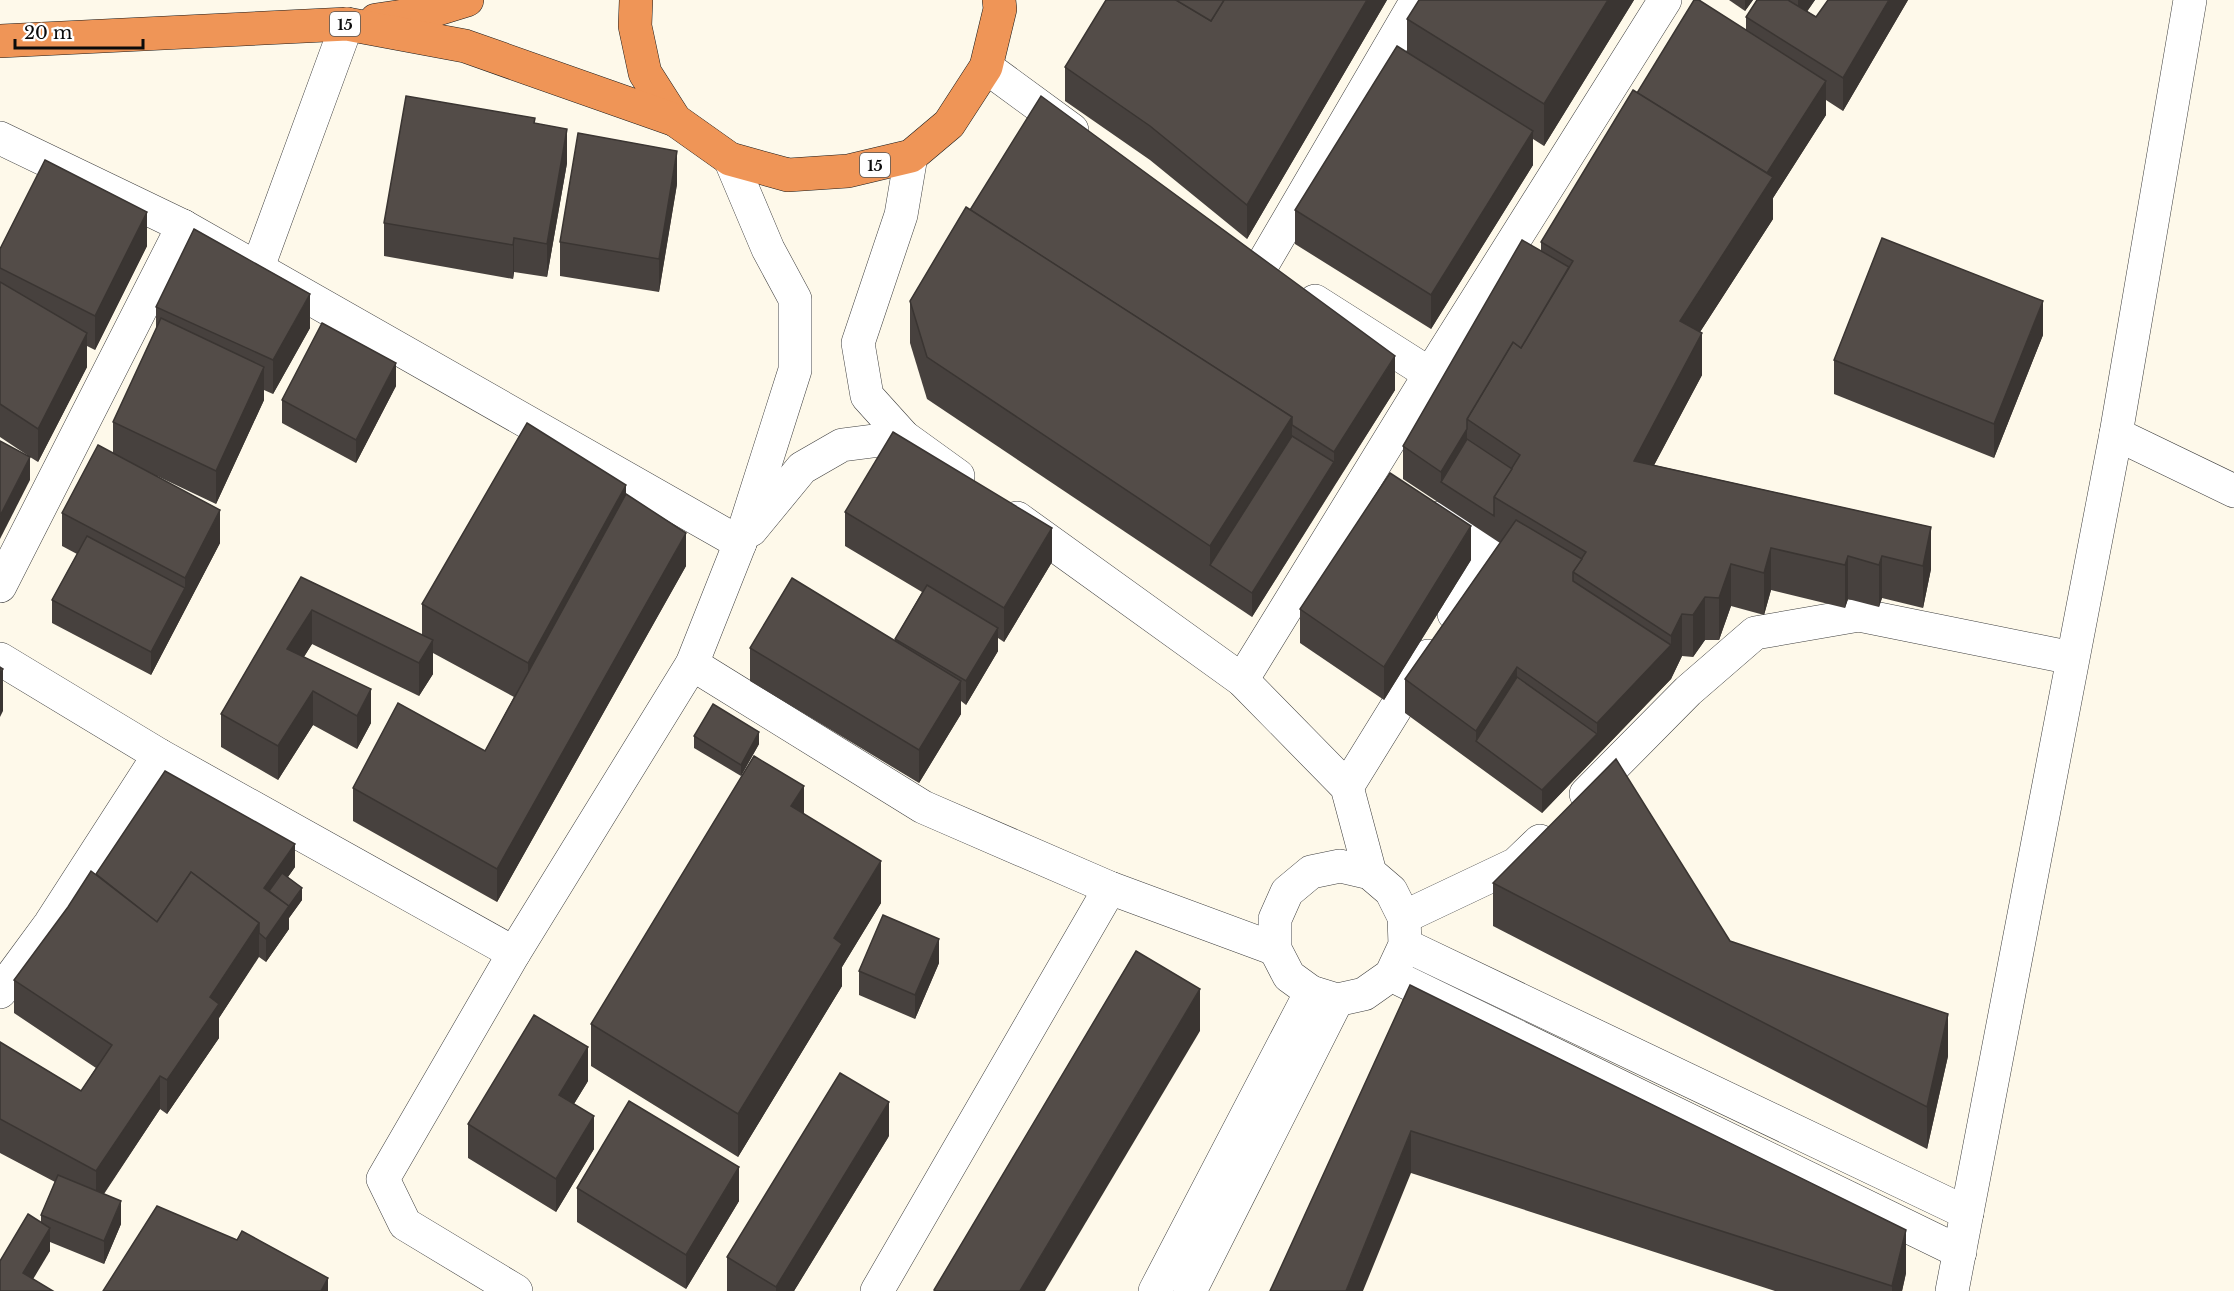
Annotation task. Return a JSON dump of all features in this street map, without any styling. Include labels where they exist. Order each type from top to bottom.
[{"type":"highway","points":[[347,24],[425,13],[467,0]]},
{"type":"highway","points":[[636,0],[635,26],[645,73],[675,120]]},
{"type":"highway","name":"15","points":[[0,41],[347,24],[465,46],[675,120],[730,159],[788,175],[848,171],[911,156],[949,124],[986,67],[1003,3]]},
{"type":"street","points":[[1261,267],[1417,0]]},
{"type":"street","points":[[1242,680],[1430,374],[1665,0]]},
{"type":"street","points":[[1952,1291],[2116,434],[2190,0]]},
{"type":"street","points":[[258,267],[347,24]]},
{"type":"street","points":[[986,67],[1100,150]]},
{"type":"street","points":[[0,138],[183,226],[258,267],[740,543]]},
{"type":"street","points":[[911,156],[901,215],[858,343],[867,396],[904,437],[1242,680],[1347,787],[1370,873]]},
{"type":"street","points":[[516,1291],[405,1224],[383,1179],[514,953],[692,664],[740,543],[795,370],[795,299],[768,249],[730,159]]},
{"type":"street","points":[[0,586],[183,226]]},
{"type":"street","points":[[1232,246],[1261,267],[1430,374]]},
{"type":"street","points":[[2116,434],[2234,491]]},
{"type":"street","points":[[740,543],[802,468],[842,445],[904,437]]},
{"type":"street","points":[[1347,787],[1490,554],[1368,477]]},
{"type":"street","points":[[1404,931],[1516,864],[1688,691],[1755,633],[1859,615],[2072,658]]},
{"type":"street","points":[[0,659],[159,755],[514,953]]},
{"type":"street","points":[[692,664],[923,807],[1110,888],[1275,949]]},
{"type":"street","points":[[0,992],[50,924],[159,755]]},
{"type":"street","points":[[1340,866],[1370,873],[1391,891],[1404,931],[1391,975],[1364,994],[1324,996],[1289,975],[1275,949],[1275,919],[1287,892],[1311,872],[1340,866]]},
{"type":"street","points":[[877,1291],[1110,888]]},
{"type":"street","points":[[1404,931],[1968,1213]]},
{"type":"street","points":[[1391,975],[1960,1252]]},
{"type":"street","points":[[1155,1291],[1324,996]]},
{"type":"street","points":[[1190,1291],[1324,996]]},
{"type":"building","points":[[1106,0],[1176,0],[1211,21],[1224,0],[1367,0],[1247,205],[1150,126],[1065,67]]},
{"type":"building","points":[[1176,0],[1224,0],[1211,21]]},
{"type":"building","points":[[1419,0],[1608,0],[1544,104],[1407,19]]},
{"type":"building","points":[[1694,0],[1699,0],[1826,81],[1767,173],[1637,93]]},
{"type":"building","points":[[1757,0],[1788,0],[1816,17],[1828,0],[1889,0],[1843,78],[1746,17]]},
{"type":"building","points":[[1397,46],[1533,131],[1431,295],[1295,210]]},
{"type":"building","points":[[1633,90],[1773,177],[1680,321],[1702,333],[1634,461],[1931,527],[1923,566],[1882,556],[1879,565],[1848,556],[1845,565],[1771,548],[1764,573],[1731,564],[1719,598],[1705,597],[1693,615],[1682,614],[1671,636],[1573,572],[1586,552],[1494,497],[1520,455],[1467,419],[1513,342],[1521,348],[1573,261],[1541,242]]},
{"type":"building","points":[[406,96],[535,118],[534,123],[567,129],[547,244],[514,238],[513,245],[384,223]]},
{"type":"building","points":[[1041,96],[1395,356],[1334,452],[1292,425],[1292,417],[970,210]]},
{"type":"building","points":[[578,133],[677,151],[659,259],[560,242]]},
{"type":"building","points":[[45,160],[147,212],[95,316],[0,268],[0,249]]},
{"type":"building","points":[[966,207],[1292,417],[1210,546],[927,357],[910,301]]},
{"type":"building","points":[[194,229],[310,294],[273,360],[156,307]]},
{"type":"building","points":[[1882,238],[2043,301],[1994,424],[1834,360]]},
{"type":"building","points":[[1522,240],[1569,267],[1521,348],[1513,342],[1467,419],[1467,429],[1441,472],[1403,446]]},
{"type":"building","points":[[0,282],[87,333],[38,429],[0,404]]},
{"type":"building","points":[[161,318],[264,367],[216,471],[113,422]]},
{"type":"building","points":[[322,323],[396,363],[356,440],[282,400]]},
{"type":"building","points":[[527,423],[626,485],[528,663],[422,604]]},
{"type":"building","points":[[893,432],[1052,528],[1004,608],[845,512]]},
{"type":"building","points":[[1292,436],[1334,462],[1252,593],[1210,565]]},
{"type":"building","points":[[1467,439],[1512,469],[1494,497],[1494,516],[1441,482]]},
{"type":"building","points":[[0,441],[30,457],[0,516]]},
{"type":"building","points":[[98,445],[220,510],[185,578],[62,513]]},
{"type":"building","points":[[1390,473],[1471,526],[1384,667],[1300,609]]},
{"type":"building","points":[[626,494],[686,533],[497,869],[353,788],[398,703],[485,751]]},
{"type":"building","points":[[1516,520],[1582,559],[1573,572],[1573,581],[1671,645],[1597,723],[1517,667],[1476,731],[1405,679]]},
{"type":"building","points":[[87,536],[185,588],[151,652],[52,600]]},
{"type":"building","points":[[301,577],[433,640],[419,663],[312,610],[287,649],[371,689],[357,716],[313,691],[278,746],[221,714]]},
{"type":"building","points":[[792,578],[961,681],[919,750],[750,648]]},
{"type":"building","points":[[927,585],[998,628],[966,681],[895,639]]},
{"type":"building","points":[[1517,677],[1597,734],[1542,790],[1476,741]]},
{"type":"building","points":[[713,704],[759,732],[741,765],[694,736]]},
{"type":"building","points":[[754,756],[804,786],[791,806],[881,861],[834,938],[842,944],[738,1114],[591,1024]]},
{"type":"building","points":[[1616,759],[1730,941],[1948,1014],[1927,1107],[1493,883]]},
{"type":"building","points":[[165,771],[295,844],[264,888],[289,906],[266,939],[259,933],[259,923],[191,872],[157,922],[96,874]]},
{"type":"building","points":[[91,871],[157,922],[191,872],[259,923],[210,997],[219,1004],[167,1080],[160,1076],[96,1171],[0,1119],[0,1042],[81,1091],[112,1045],[14,980],[68,907]]},
{"type":"building","points":[[282,873],[302,888],[289,906],[269,891]]},
{"type":"building","points":[[883,915],[939,939],[915,995],[859,971]]},
{"type":"building","points":[[1136,951],[1200,989],[1020,1291],[934,1290]]},
{"type":"building","points":[[1410,985],[1906,1230],[1892,1286],[1411,1131],[1346,1291],[1270,1291]]},
{"type":"building","points":[[534,1015],[588,1047],[559,1095],[594,1116],[556,1179],[468,1124]]},
{"type":"building","points":[[840,1073],[889,1102],[776,1287],[727,1257]]},
{"type":"building","points":[[629,1101],[739,1167],[686,1255],[577,1188]]},
{"type":"building","points":[[58,1175],[121,1201],[104,1241],[41,1215]]},
{"type":"building","points":[[157,1206],[237,1240],[242,1231],[328,1278],[321,1291],[103,1291]]},
{"type":"building","points":[[28,1214],[50,1228],[23,1273],[53,1291],[0,1291],[0,1261]]}]
